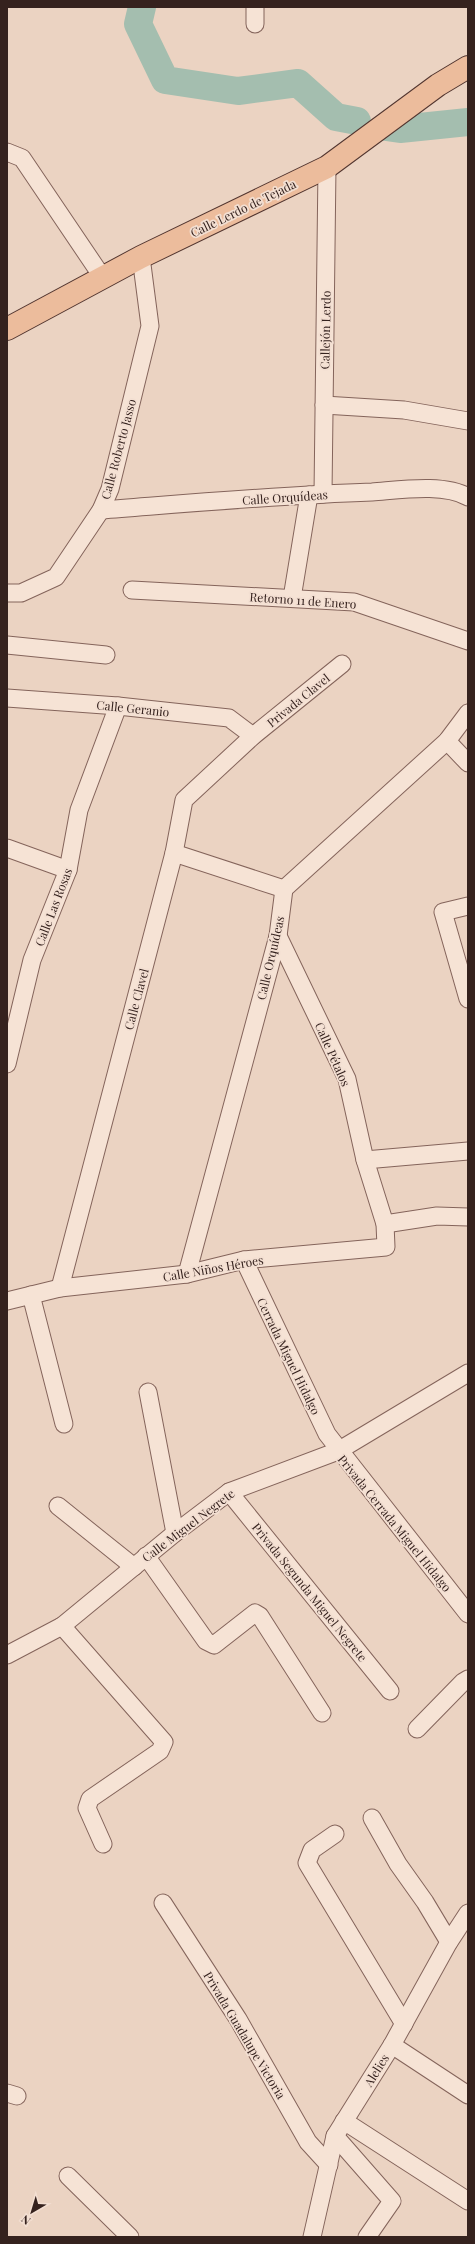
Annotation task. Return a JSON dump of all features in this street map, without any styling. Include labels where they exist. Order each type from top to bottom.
[{"type":"main road","name":"Calle Lerdo de Tejada","points":[[7,329],[141,257],[327,167],[438,85],[468,68]]},
{"type":"street","points":[[254,7],[255,24]]},
{"type":"street","points":[[7,152],[22,158],[103,278]]},
{"type":"street","name":"Callejón Lerdo","points":[[292,598],[316,494],[324,405],[327,167]]},
{"type":"street","name":"Calle Roberto Jasso","points":[[7,593],[21,592],[56,577],[101,510],[110,489],[150,326],[141,257]]},
{"type":"street","points":[[324,405],[404,410],[468,421]]},
{"type":"street","name":"Calle Orquídeas","points":[[101,510],[316,494],[438,489],[458,491],[468,496]]},
{"type":"street","name":"Retorno 11 de Enero","points":[[132,590],[354,602],[468,641]]},
{"type":"street","points":[[7,645],[106,655]]},
{"type":"street","name":"Privada Clavel","points":[[253,736],[342,664]]},
{"type":"street","name":"Calle Geranio","points":[[7,698],[118,706],[229,718],[253,736]]},
{"type":"street","name":"Calle Las Rosas","points":[[7,1064],[32,960],[68,870],[79,810],[118,706]]},
{"type":"street","points":[[174,853],[284,889],[447,740],[468,713]]},
{"type":"street","name":"Calle Clavel","points":[[60,1288],[174,853],[184,800],[253,736]]},
{"type":"street","points":[[447,740],[468,763]]},
{"type":"street","points":[[7,848],[68,870]]},
{"type":"street","name":"Calle Orquídeas","points":[[187,1274],[278,936],[284,889]]},
{"type":"street","points":[[468,906],[443,912],[468,999]]},
{"type":"street","name":"Calle Pétalos","points":[[278,936],[347,1079],[365,1160],[385,1224]]},
{"type":"street","points":[[365,1160],[468,1151]]},
{"type":"street","points":[[385,1224],[437,1216],[468,1217]]},
{"type":"street","name":"Calle Niños Héroes","points":[[7,1301],[60,1288],[187,1274],[244,1260],[386,1247],[385,1224]]},
{"type":"street","name":"Cerrada Miguel Hidalgo","points":[[244,1260],[327,1434],[338,1450]]},
{"type":"street","points":[[31,1295],[64,1424]]},
{"type":"street","name":"Calle Miguel Negrete","points":[[7,1655],[62,1626],[174,1532],[229,1492],[338,1450],[467,1377]]},
{"type":"street","points":[[148,1392],[174,1532]]},
{"type":"street","name":"Privada Cerrada Miguel Hidalgo","points":[[338,1450],[468,1614]]},
{"type":"street","name":"Privada Segunda Miguel Negrete","points":[[229,1492],[390,1691]]},
{"type":"street","points":[[58,1506],[140,1561],[206,1642],[214,1645],[255,1613],[260,1616],[322,1712]]},
{"type":"street","points":[[62,1626],[164,1742],[160,1751],[90,1799],[88,1808],[103,1844]]},
{"type":"street","points":[[417,1729],[463,1682],[468,1679]]},
{"type":"street","points":[[372,1818],[398,1864],[426,1902],[449,1942]]},
{"type":"street","points":[[335,1834],[312,1850],[307,1863],[404,2024]]},
{"type":"street","name":"Privada Guadalupe Victoria","points":[[163,1903],[238,2019],[308,2142],[329,2165]]},
{"type":"street","name":"Alelies","points":[[312,2237],[329,2165],[340,2129],[392,2045],[449,1942],[468,1913]]},
{"type":"street","points":[[392,2045],[468,2095]]},
{"type":"street","points":[[340,2129],[468,2201]]},
{"type":"street","points":[[340,2129],[392,2201],[367,2237]]},
{"type":"street","points":[[68,2176],[130,2237]]},
{"type":"waterway","points":[[142,7],[138,24],[165,80],[238,91],[298,83],[336,117],[357,121]]},
{"type":"waterway","points":[[386,127],[400,129],[468,122]]}]
